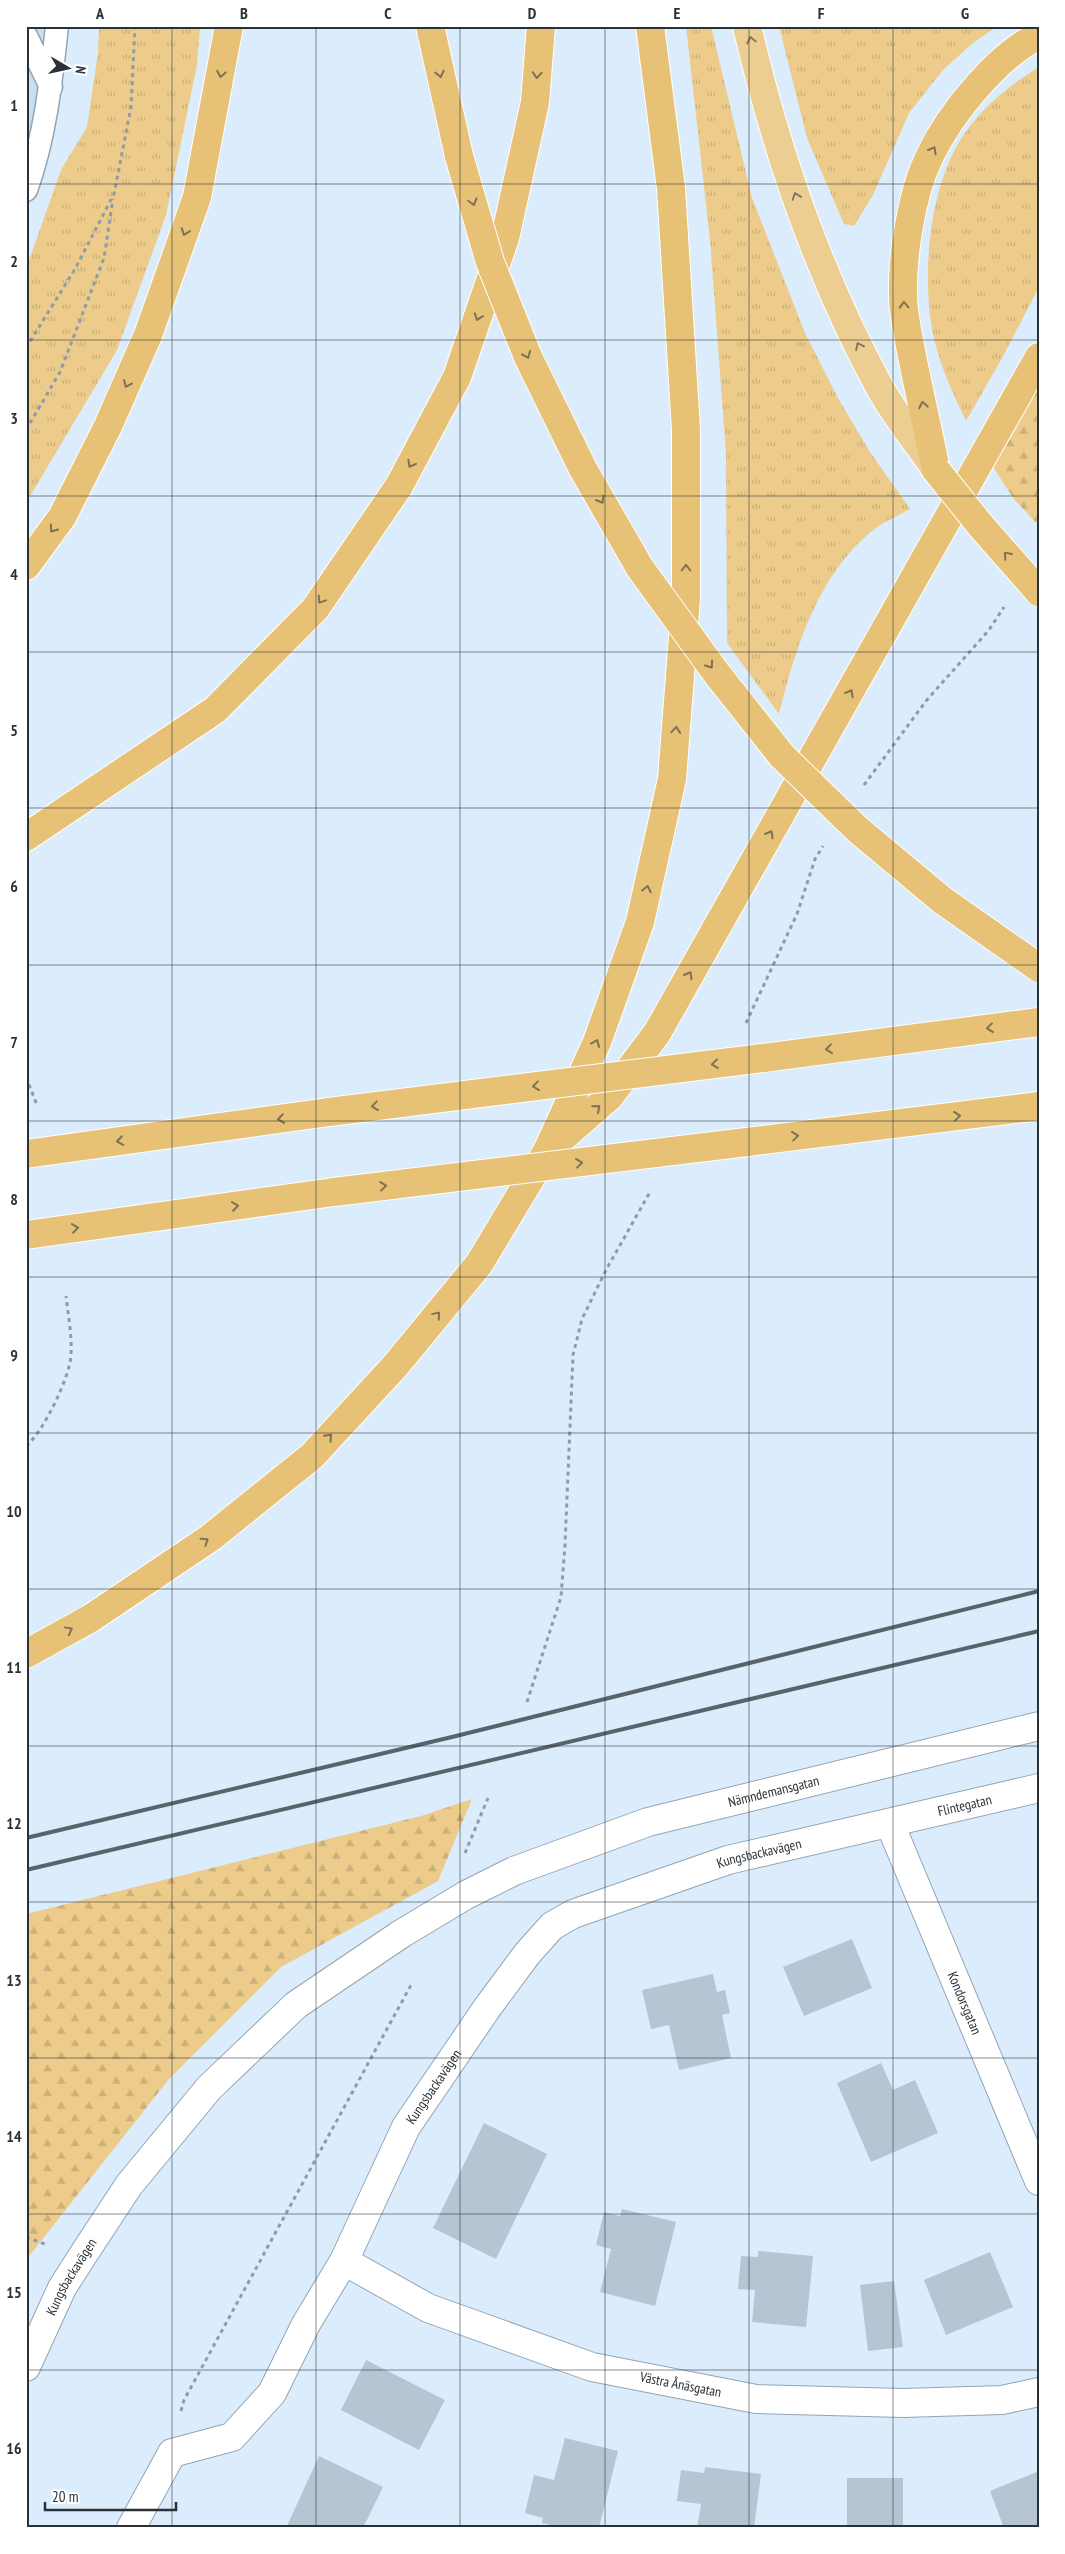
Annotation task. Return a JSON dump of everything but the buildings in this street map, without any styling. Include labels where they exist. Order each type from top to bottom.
[{"type":"highway","points":[[26,566],[62,517],[108,426],[148,335],[197,197],[229,26]]},
{"type":"highway","points":[[430,26],[459,156],[490,262],[528,358],[583,469],[640,568],[717,674],[782,756],[857,830],[942,900],[1039,968]]},
{"type":"highway","points":[[26,837],[215,710],[315,609],[399,486],[456,377],[505,238],[535,102],[541,26]]},
{"type":"highway","points":[[26,1654],[91,1618],[210,1538],[312,1456],[395,1366],[479,1264],[547,1151],[597,1042],[640,922],[672,779],[686,598],[686,430],[670,188],[650,26]]},
{"type":"highway","points":[[747,26],[790,176],[817,256],[881,390],[936,470],[981,526],[1039,592]]},
{"type":"highway","points":[[936,470],[905,316],[903,271],[914,195],[928,159],[954,116],[977,86],[1016,47],[1039,35]]},
{"type":"highway","points":[[547,1151],[609,1097],[657,1033],[1039,357]]},
{"type":"highway","points":[[26,1154],[329,1112],[1039,1022]]},
{"type":"highway","points":[[26,1235],[334,1192],[1039,1106]]},
{"type":"street","name":"Nämndemansgatan","points":[[514,1871],[648,1822],[1039,1726]]},
{"type":"street","name":"Flintegatan","points":[[890,1824],[1039,1788]]},
{"type":"street","name":"Kungsbackavägen","points":[[172,2453],[232,2437],[272,2393],[306,2324],[344,2261],[406,2127],[487,2008],[527,1954],[552,1926],[573,1914],[728,1860],[890,1824]]},
{"type":"street","name":"Kondorsgatan","points":[[890,1824],[1039,2181]]},
{"type":"street","name":"Kungsbackavägen","points":[[26,2367],[62,2288],[129,2185],[208,2088],[296,2005],[401,1934],[466,1895],[514,1871]]},
{"type":"street","name":"Västra Ånäsgatan","points":[[344,2261],[428,2308],[592,2367],[756,2399],[903,2403],[1002,2400],[1039,2392]]},
{"type":"street","points":[[131,2528],[172,2453]]},
{"type":"lane","points":[[26,190],[36,165],[51,87],[57,26]]},
{"type":"lane","points":[[26,36],[51,87]]},
{"type":"path","points":[[26,430],[60,372],[104,258],[131,107],[135,26]]},
{"type":"path","points":[[26,348],[75,269],[114,194]]},
{"type":"path","points":[[26,1077],[37,1105]]},
{"type":"path","points":[[26,1446],[35,1439],[58,1397],[72,1355],[66,1296]]},
{"type":"path","points":[[463,1857],[488,1798]]},
{"type":"path","points":[[172,2453],[184,2400],[411,1985]]},
{"type":"shaded area","points":[[26,26],[49,26],[30,154],[26,161]]},
{"type":"green space","points":[[99,26],[200,26],[197,65],[166,215],[117,350],[26,503],[26,269],[61,170],[87,127],[98,53]]},
{"type":"green space","points":[[686,26],[711,26],[752,198],[805,333],[839,400],[870,452],[910,509],[873,530],[854,548],[837,569],[811,614],[801,638],[779,714],[727,643],[726,453],[710,240]]},
{"type":"green space","points":[[779,26],[998,26],[974,42],[943,70],[909,113],[873,195],[854,226],[844,224],[807,138]]},
{"type":"green space","points":[[1039,67],[1039,287],[1001,360],[966,421],[941,363],[930,319],[928,263],[935,206],[952,154],[972,123],[999,96]]},
{"type":"green space","points":[[1039,386],[1039,526],[1014,499],[993,467]]},
{"type":"green space","points":[[472,1799],[438,1881],[281,1967],[169,2079],[26,2260],[26,1914],[421,1816]]},
{"type":"railway","points":[[26,1838],[452,1737],[1039,1591]]},
{"type":"railway","points":[[26,1870],[1039,1631]]}]
